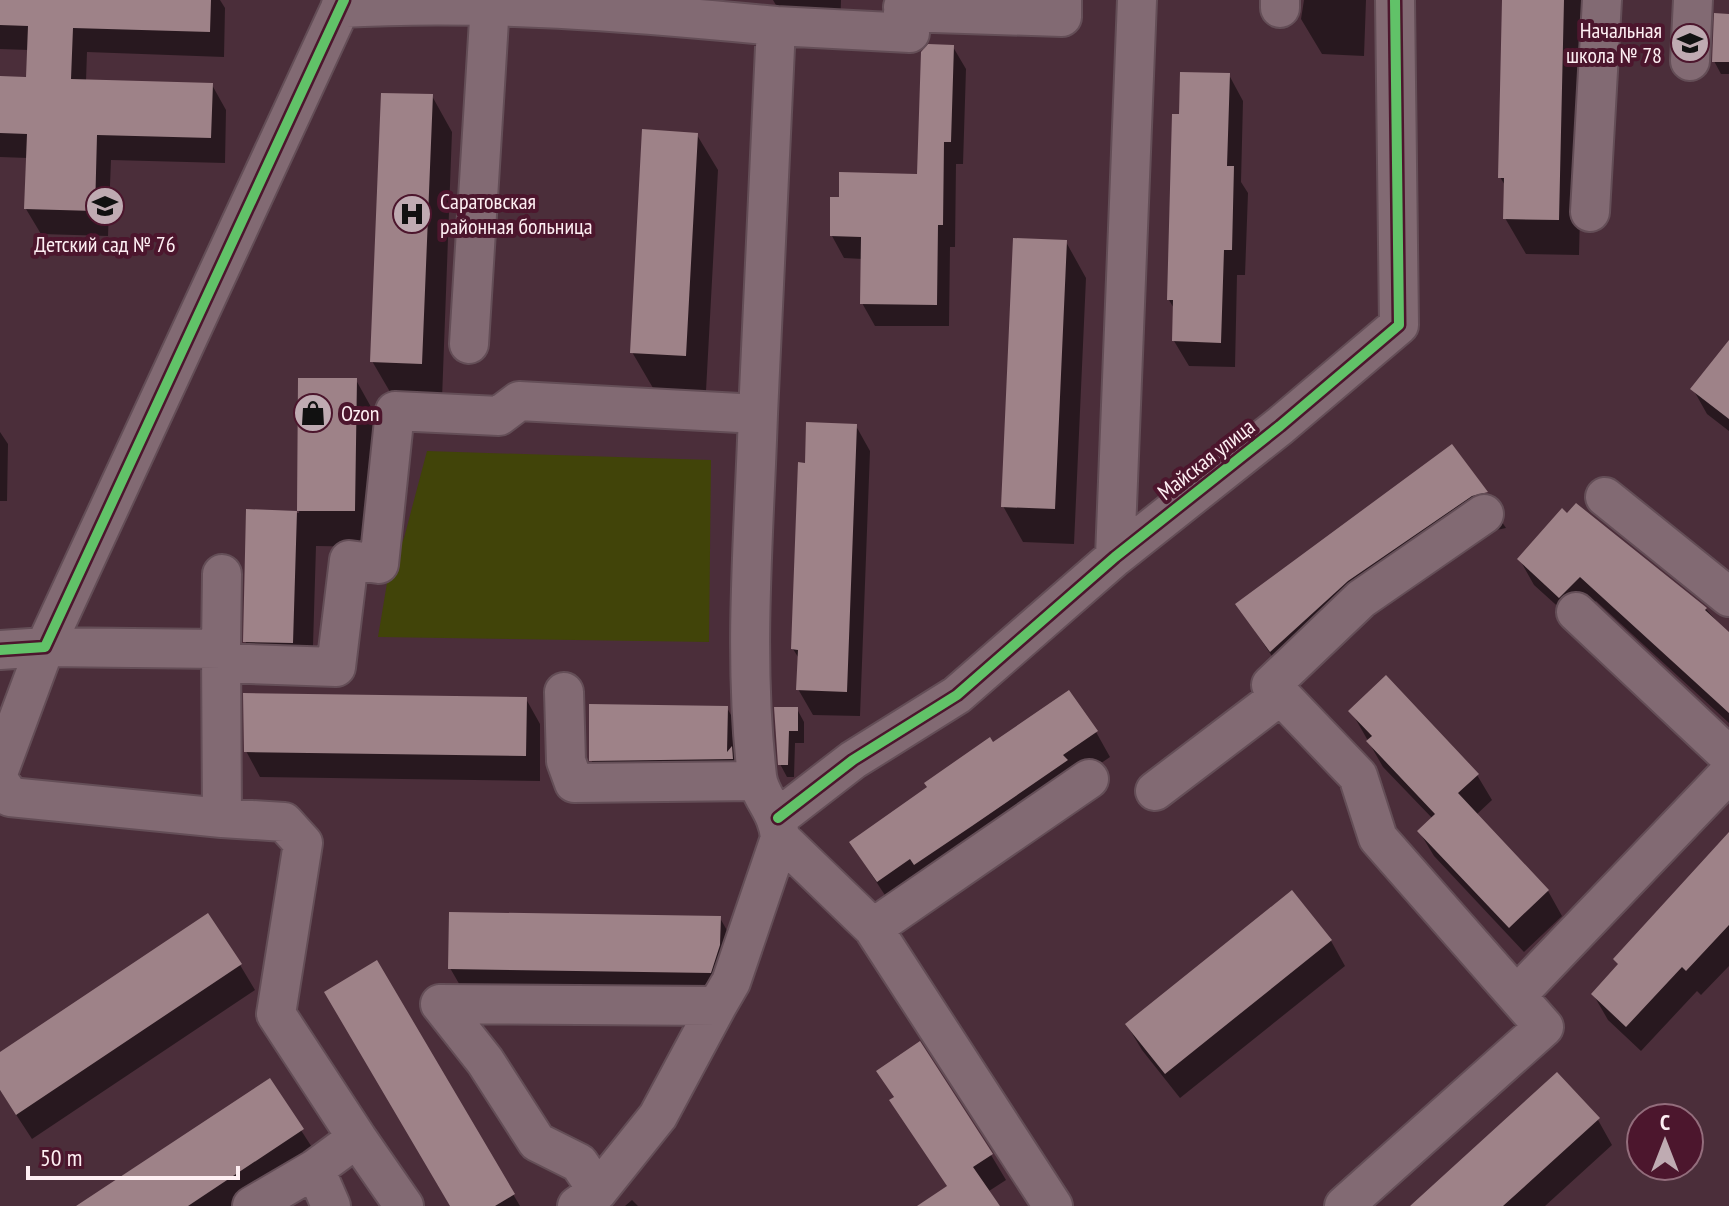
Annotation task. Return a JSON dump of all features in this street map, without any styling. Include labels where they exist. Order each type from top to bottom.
[{"type":"street","points":[[0,768],[45,647],[342,4],[427,1],[596,4],[776,26],[865,16],[910,33],[903,6],[1062,17],[1062,0]]},
{"type":"street","points":[[1115,557],[1137,0]]},
{"type":"street","name":"Майская улица","points":[[779,828],[853,760],[957,695],[1115,557],[1280,426],[1399,325],[1395,0]]},
{"type":"street","points":[[1590,212],[1602,0]]},
{"type":"street","points":[[1690,61],[1693,0]]},
{"type":"street","points":[[469,344],[490,4]]},
{"type":"street","points":[[776,26],[749,642],[757,781],[779,828],[873,928],[1053,1206]]},
{"type":"street","points":[[0,650],[45,647],[221,656],[336,667],[349,560],[379,564],[395,411],[499,416],[519,401],[758,414]]},
{"type":"street","points":[[1605,497],[1729,597]]},
{"type":"street","points":[[1344,1206],[1544,1027],[1378,838],[1358,776],[1271,685],[1361,599],[1484,514]]},
{"type":"street","points":[[222,574],[222,818]]},
{"type":"street","points":[[1576,612],[1729,756]]},
{"type":"street","points":[[564,692],[566,761],[574,783],[757,781]]},
{"type":"street","points":[[1155,791],[1281,695]]},
{"type":"street","points":[[1517,995],[1729,773]]},
{"type":"street","points":[[873,928],[1089,779]]},
{"type":"street","points":[[0,782],[10,797],[284,822],[303,843],[276,1014],[404,1206]]},
{"type":"street","points":[[588,1199],[658,1116],[731,982],[779,828]]},
{"type":"street","points":[[588,1199],[579,1163],[537,1142],[485,1061],[440,1004],[717,1006]]},
{"type":"street","points":[[252,1206],[315,1169],[357,1138]]},
{"type":"street","points":[[315,1169],[331,1206]]},
{"type":"shaded area","points":[[427,451],[711,460],[709,642],[378,637],[389,571],[404,538]]},
{"type":"building","points":[[0,0],[211,0],[210,32],[73,28],[71,79],[213,83],[211,138],[97,135],[95,211],[24,209],[27,134],[0,133],[0,76],[26,77],[28,26],[0,25]]},
{"type":"building","points":[[1502,0],[1564,0],[1559,220],[1503,219],[1504,178],[1498,178]]},
{"type":"building","points":[[1714,13],[1729,14],[1729,62],[1712,62]]},
{"type":"building","points":[[928,44],[954,45],[951,142],[944,142],[943,225],[938,225],[937,305],[860,304],[861,237],[830,236],[830,197],[839,197],[839,172],[917,174],[921,52]]},
{"type":"building","points":[[1180,72],[1230,73],[1227,166],[1234,166],[1232,250],[1224,250],[1221,343],[1172,341],[1173,300],[1167,300],[1172,114],[1179,114]]},
{"type":"building","points":[[381,93],[433,94],[422,364],[370,362]]},
{"type":"building","points":[[642,129],[698,133],[686,356],[630,353]]},
{"type":"building","points":[[1013,238],[1067,240],[1055,509],[1001,507]]},
{"type":"building","points":[[1729,340],[1729,419],[1690,389]]},
{"type":"building","points":[[298,378],[357,378],[355,511],[297,511]]},
{"type":"building","points":[[806,422],[857,424],[847,692],[796,690],[798,650],[791,649],[798,462],[805,463]]},
{"type":"building","points":[[1452,444],[1488,492],[1472,496],[1348,581],[1270,652],[1235,604]]},
{"type":"building","points":[[1576,503],[1707,608],[1705,610],[1729,632],[1729,713],[1580,577],[1559,598],[1517,559],[1562,508],[1567,513]]},
{"type":"building","points":[[246,509],[297,511],[293,643],[243,642]]},
{"type":"building","points":[[1386,675],[1479,774],[1458,793],[1549,890],[1509,928],[1417,831],[1435,814],[1366,741],[1372,736],[1348,711]]},
{"type":"building","points":[[1069,690],[1098,731],[1063,755],[1068,760],[972,826],[914,865],[910,859],[877,882],[849,842],[927,787],[924,783],[990,737],[993,742]]},
{"type":"building","points":[[243,693],[527,697],[526,756],[244,752]]},
{"type":"building","points":[[589,704],[728,706],[727,752],[732,746],[733,759],[589,761]]},
{"type":"building","points":[[774,707],[798,707],[798,731],[789,731],[788,765],[778,765]]},
{"type":"building","points":[[1729,832],[1729,925],[1686,971],[1682,967],[1626,1027],[1591,994],[1618,964],[1613,959]]},
{"type":"building","points":[[1292,890],[1332,940],[1165,1074],[1125,1024]]},
{"type":"building","points":[[449,912],[721,916],[720,945],[711,973],[448,969]]},
{"type":"building","points":[[208,913],[242,964],[16,1115],[0,1090],[0,1052]]},
{"type":"building","points":[[377,960],[515,1194],[495,1206],[450,1206],[324,992]]},
{"type":"building","points":[[920,1041],[993,1154],[973,1167],[1000,1206],[917,1206],[947,1186],[889,1100],[894,1097],[876,1071]]},
{"type":"building","points":[[1557,1072],[1600,1118],[1503,1206],[1410,1206]]},
{"type":"building","points":[[270,1078],[304,1129],[188,1206],[76,1206]]},
{"type":"cycle path","points":[[0,650],[45,647],[344,0]]},
{"type":"cycle path","points":[[778,818],[853,760],[957,695],[1115,557],[1280,426],[1399,325],[1395,0]]},
{"type":"place","name":"Начальная школа № 78","points":[[1690,43]]},
{"type":"place","name":"Детский сад № 76","points":[[105,206]]},
{"type":"place","name":"Саратовская районная больница","points":[[412,214]]},
{"type":"place","name":"Ozon","points":[[313,413]]}]
